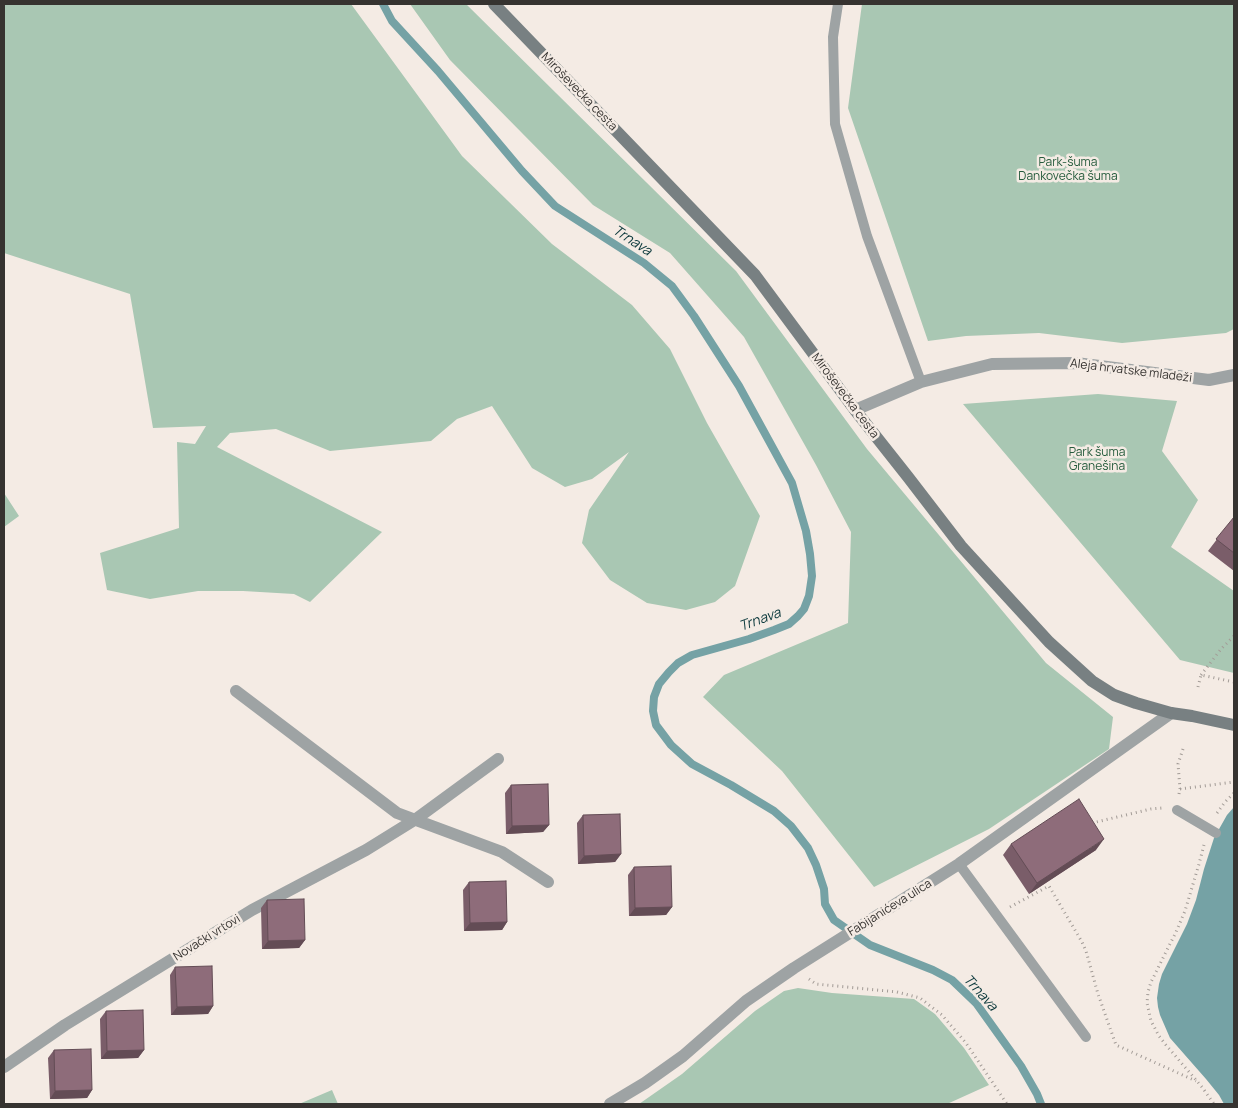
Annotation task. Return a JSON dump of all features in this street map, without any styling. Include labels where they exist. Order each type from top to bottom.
[{"type":"main road","name":"Miroševečka cesta","points":[[494,4],[754,275],[855,410],[961,546],[1049,642],[1092,681],[1114,695],[1171,713],[1234,725]]},
{"type":"street","name":"Aleja hrvatske mladeži","points":[[855,410],[921,382],[992,364],[1076,363],[1209,380],[1234,375]]},
{"type":"street","points":[[236,691],[397,813],[502,852],[548,882]]},
{"type":"street","name":"Fabijanićeva ulica","points":[[610,1104],[645,1083],[683,1056],[746,1001],[794,968],[959,864],[1171,713]]},
{"type":"street","name":"Novački vrtovi","points":[[4,1067],[65,1026],[252,910],[366,850],[416,819],[498,759]]},
{"type":"lane","points":[[838,4],[833,37],[836,124],[867,236],[921,382]]},
{"type":"lane","points":[[1177,808],[1216,833]]},
{"type":"lane","points":[[959,864],[1086,1037]]},
{"type":"path","points":[[1198,688],[1201,675],[1234,636]]},
{"type":"path","points":[[1201,675],[1234,682]]},
{"type":"path","points":[[1089,824],[1151,808],[1177,808],[1180,789],[1178,764],[1184,746]]},
{"type":"path","points":[[1180,789],[1234,782]]},
{"type":"path","points":[[1216,814],[1234,793]]},
{"type":"path","points":[[1205,838],[1185,911],[1151,982],[1147,1003],[1151,1022],[1159,1036],[1214,1104]]},
{"type":"path","points":[[997,914],[1048,886],[1086,951],[1098,994],[1116,1046],[1198,1082]]},
{"type":"path","points":[[794,968],[816,984],[897,992],[920,998],[942,1015],[966,1043],[1007,1104]]},
{"type":"green space","points":[[4,4],[351,4],[462,156],[552,244],[632,305],[670,349],[707,423],[760,516],[735,586],[715,602],[686,610],[647,603],[610,580],[582,543],[589,510],[629,452],[592,479],[565,487],[532,468],[492,406],[457,419],[431,441],[330,451],[276,429],[230,433],[217,447],[382,532],[310,602],[294,594],[198,591],[150,599],[107,590],[100,553],[179,528],[177,442],[195,444],[206,426],[153,428],[130,294],[4,253]]},
{"type":"green space","points":[[410,4],[466,4],[736,271],[867,449],[1046,663],[1113,717],[1109,749],[989,829],[874,887],[782,771],[703,697],[724,675],[848,623],[851,532],[816,465],[744,337],[670,253],[593,205],[450,60]]},
{"type":"green space","name":"Park-šuma Dankovečka šuma","points":[[862,4],[1234,4],[1234,329],[1226,333],[1122,343],[1039,333],[966,336],[928,341],[848,108]]},
{"type":"green space","name":"Park šuma Granešina","points":[[1098,394],[1177,401],[1162,451],[1198,500],[1171,547],[1234,591],[1234,673],[1180,660],[963,404]]},
{"type":"green space","points":[[4,493],[19,516],[4,527]]},
{"type":"green space","points":[[798,988],[832,993],[914,999],[935,1014],[964,1048],[989,1085],[947,1104],[639,1104],[682,1074],[755,1011],[784,991]]},
{"type":"green space","points":[[332,1090],[338,1104],[299,1104]]},
{"type":"water","points":[[1234,807],[1234,1104],[1224,1104],[1206,1079],[1170,1038],[1160,1015],[1157,998],[1162,974],[1187,924],[1196,900],[1214,838],[1227,815]]},
{"type":"building","points":[[1234,517],[1234,553],[1216,539]]},
{"type":"building","points":[[548,784],[549,825],[512,826],[511,785]]},
{"type":"building","points":[[1079,799],[1104,839],[1037,883],[1011,844]]},
{"type":"building","points":[[620,814],[621,854],[584,856],[583,815]]},
{"type":"building","points":[[671,866],[672,907],[635,908],[634,867]]},
{"type":"building","points":[[506,881],[507,922],[470,923],[469,882]]},
{"type":"building","points":[[304,899],[305,940],[268,941],[267,900]]},
{"type":"building","points":[[212,966],[213,1006],[177,1007],[175,967]]},
{"type":"building","points":[[143,1010],[144,1050],[107,1051],[106,1011]]},
{"type":"building","points":[[91,1049],[92,1090],[55,1091],[54,1050]]},
{"type":"waterway","name":"Trnava","points":[[383,4],[392,21],[438,71],[522,171],[555,206],[644,263],[672,286],[694,316],[739,386],[792,483],[806,531],[810,554],[812,576],[809,596],[804,609],[789,624],[749,639],[692,655],[678,663],[659,684],[654,697],[653,711],[656,725],[671,745],[692,764],[774,811],[791,826],[808,848],[816,865],[824,889],[825,904],[834,920],[870,945],[933,970],[952,980],[976,1003],[1021,1066],[1041,1104]]}]
